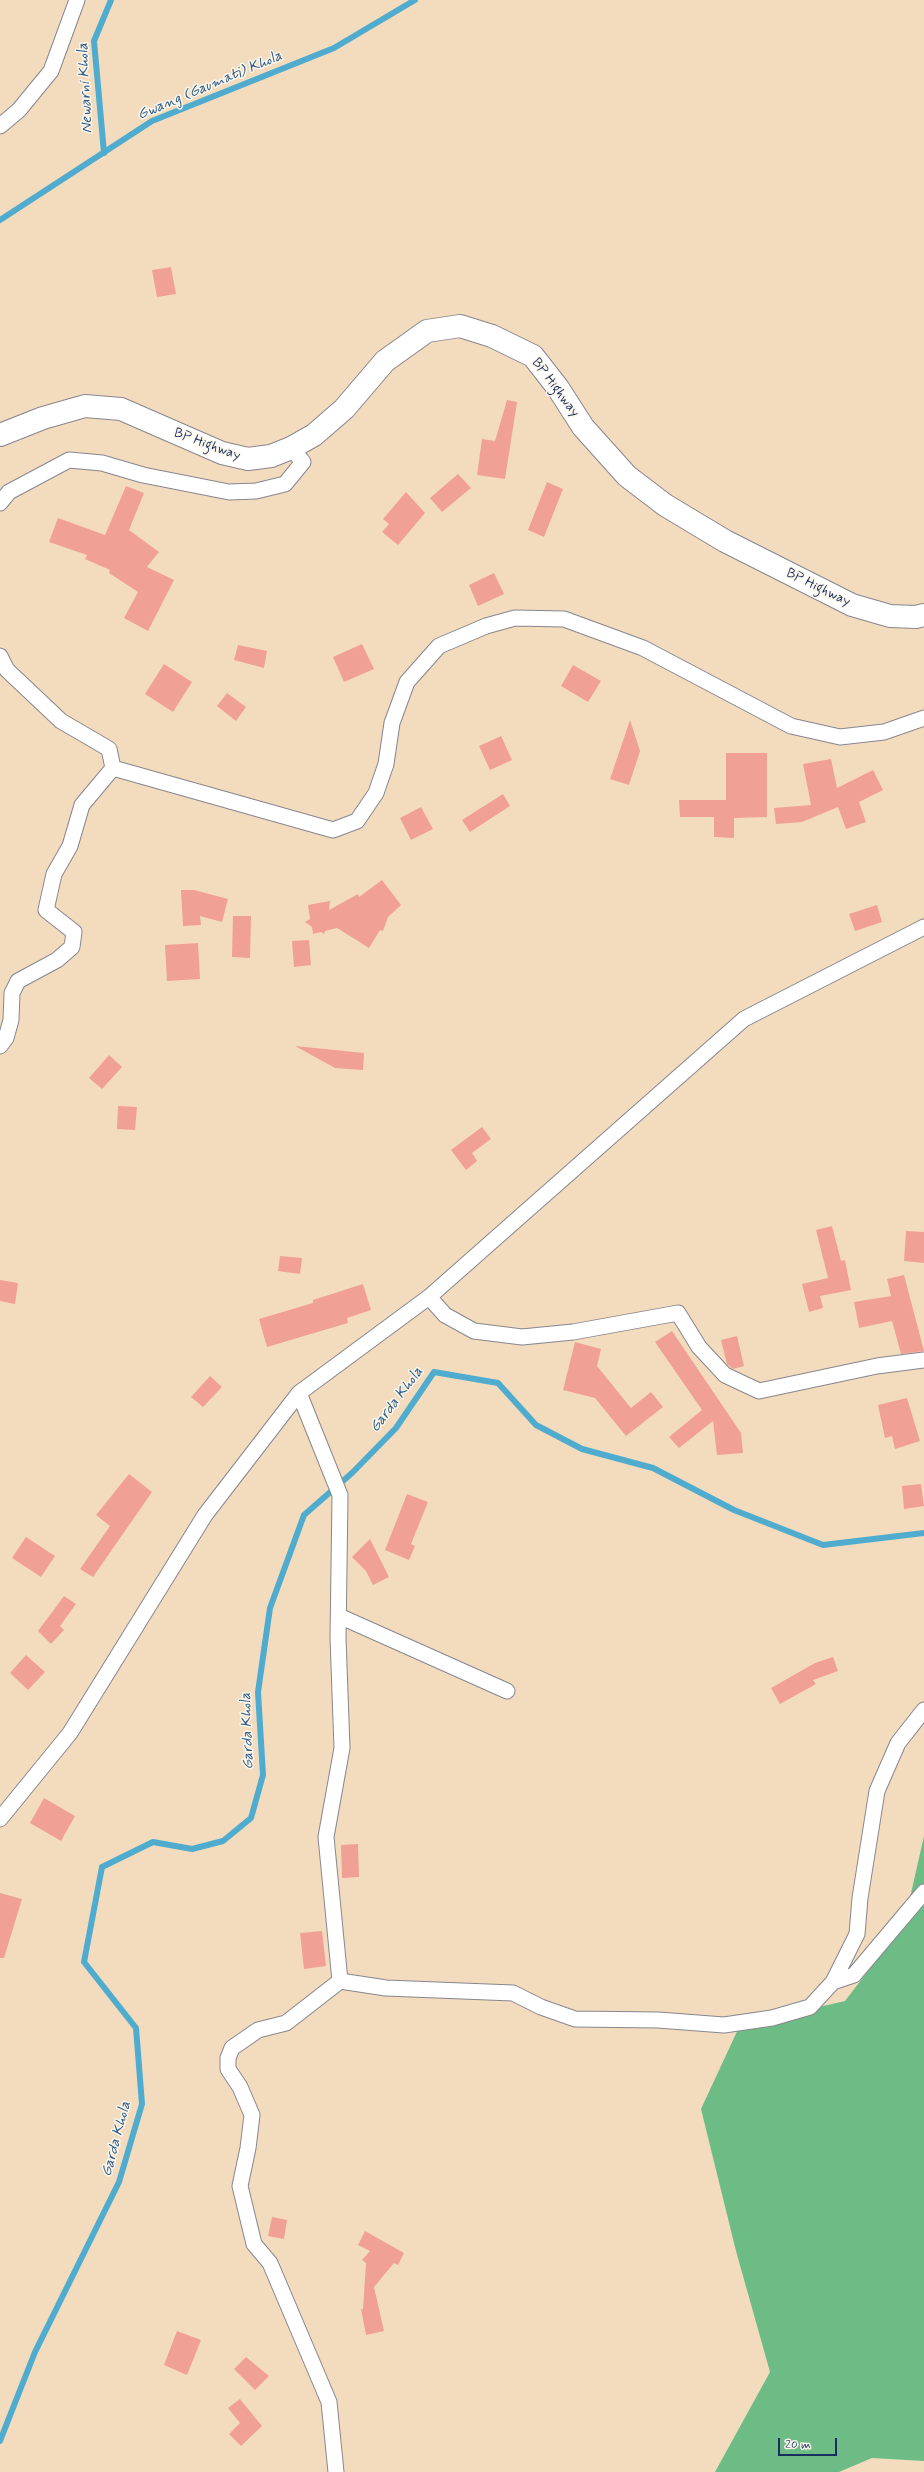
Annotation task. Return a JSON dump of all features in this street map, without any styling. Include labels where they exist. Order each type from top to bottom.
[{"type":"highway","name":"BP Highway","points":[[0,435],[85,406],[121,409],[198,443],[248,459],[271,456],[314,435],[344,409],[385,361],[427,331],[460,326],[492,336],[533,356],[558,388],[583,427],[627,476],[665,505],[725,541],[852,605],[890,616],[916,617],[924,615]]},
{"type":"street","points":[[0,126],[18,110],[51,71],[77,0]]},
{"type":"street","points":[[0,503],[9,492],[69,460],[102,462],[143,475],[229,492],[256,492],[285,484],[303,462],[290,448]]},
{"type":"street","points":[[113,768],[333,830],[345,826],[357,821],[376,793],[386,764],[392,723],[407,682],[439,646],[486,626],[515,618],[564,619],[643,648],[791,726],[840,737],[884,732],[924,718]]},
{"type":"street","points":[[0,656],[7,670],[61,721],[109,749],[113,768]]},
{"type":"street","points":[[0,1046],[7,1032],[12,993],[18,981],[57,960],[72,947],[74,932],[46,910],[54,874],[70,846],[82,805],[113,768]]},
{"type":"street","points":[[0,1819],[70,1733],[205,1515],[299,1393],[428,1297],[744,1019],[924,927]]},
{"type":"street","points":[[428,1297],[445,1315],[474,1331],[522,1337],[573,1332],[678,1313],[699,1347],[725,1375],[758,1390],[877,1366],[924,1360]]},
{"type":"street","points":[[299,1393],[340,1496],[339,1616],[342,1748],[326,1837],[340,1981]]},
{"type":"street","points":[[339,1616],[507,1691]]},
{"type":"street","points":[[336,2472],[329,2402],[270,2263],[254,2244],[240,2186],[248,2148],[252,2115],[240,2087],[228,2069],[232,2048],[258,2030],[286,2023],[340,1981],[386,1988],[513,1993],[541,2007],[575,2019],[658,2020],[724,2025],[772,2018],[810,2007],[833,1982],[857,1934],[860,1898],[877,1791],[898,1743],[924,1710]]},
{"type":"street","points":[[833,1982],[854,1975],[924,1892]]},
{"type":"green space","points":[[924,1836],[924,2461],[872,2458],[839,2472],[715,2472],[770,2372],[736,2251],[701,2109],[740,2025],[845,2001],[904,1924]]},
{"type":"building","points":[[171,267],[176,294],[157,297],[152,270]]},
{"type":"building","points":[[507,400],[517,402],[505,479],[477,475],[482,439],[495,441]]},
{"type":"building","points":[[458,474],[471,488],[442,512],[430,498]]},
{"type":"building","points":[[547,482],[563,489],[544,537],[528,530]]},
{"type":"building","points":[[126,486],[144,493],[129,530],[159,552],[147,567],[174,580],[148,631],[124,618],[138,592],[109,573],[110,570],[85,559],[87,555],[49,542],[58,518],[105,535]]},
{"type":"building","points":[[406,492],[425,513],[398,545],[382,532],[389,524],[383,519]]},
{"type":"building","points":[[494,573],[504,594],[478,606],[469,585]]},
{"type":"building","points":[[362,644],[374,669],[344,682],[333,657]]},
{"type":"building","points":[[238,645],[267,651],[264,668],[234,660]]},
{"type":"building","points":[[164,664],[192,682],[173,712],[145,694]]},
{"type":"building","points":[[573,665],[601,681],[588,702],[561,686]]},
{"type":"building","points":[[227,693],[246,707],[236,721],[217,706]]},
{"type":"building","points":[[630,720],[640,751],[629,785],[610,779]]},
{"type":"building","points":[[501,736],[512,760],[490,770],[479,746]]},
{"type":"building","points":[[726,753],[767,753],[767,817],[734,818],[734,838],[714,837],[714,817],[680,817],[679,800],[726,800]]},
{"type":"building","points":[[831,759],[837,788],[873,770],[883,790],[859,802],[866,822],[846,829],[838,807],[802,822],[776,824],[774,808],[811,805],[803,764]]},
{"type":"building","points":[[503,794],[510,806],[470,832],[462,820]]},
{"type":"building","points":[[421,807],[433,829],[411,840],[400,818]]},
{"type":"building","points":[[382,880],[401,905],[388,917],[383,931],[380,930],[369,948],[337,928],[325,931],[324,934],[321,932],[313,934],[312,927],[305,922],[310,919],[308,905],[330,901],[329,910],[358,894],[359,897]]},
{"type":"building","points":[[181,890],[194,890],[228,899],[222,922],[200,916],[201,925],[183,926]]},
{"type":"building","points":[[877,905],[882,922],[855,931],[849,914]]},
{"type":"building","points":[[233,916],[251,916],[250,958],[232,957]]},
{"type":"building","points":[[309,940],[311,965],[294,967],[292,941]]},
{"type":"building","points":[[198,943],[200,979],[167,981],[165,945]]},
{"type":"building","points":[[295,1046],[364,1053],[363,1070],[335,1068]]},
{"type":"building","points":[[109,1055],[122,1067],[102,1089],[89,1078]]},
{"type":"building","points":[[118,1106],[137,1107],[135,1130],[117,1129]]},
{"type":"building","points":[[482,1127],[491,1139],[472,1153],[477,1161],[466,1170],[451,1150]]},
{"type":"building","points":[[832,1226],[841,1261],[845,1260],[851,1290],[820,1296],[823,1308],[809,1312],[802,1284],[828,1278],[816,1230]]},
{"type":"building","points":[[906,1231],[924,1232],[924,1263],[904,1261]]},
{"type":"building","points":[[280,1256],[302,1258],[300,1274],[278,1271]]},
{"type":"building","points":[[904,1275],[924,1351],[901,1354],[892,1321],[859,1328],[854,1302],[891,1296],[887,1279]]},
{"type":"building","points":[[0,1280],[18,1283],[15,1304],[0,1301]]},
{"type":"building","points":[[363,1284],[371,1310],[347,1318],[348,1323],[267,1347],[259,1319],[313,1303],[313,1300]]},
{"type":"building","points":[[672,1331],[741,1433],[743,1453],[717,1455],[713,1421],[679,1448],[669,1437],[702,1410],[655,1342]]},
{"type":"building","points":[[737,1336],[744,1366],[733,1369],[727,1364],[721,1340]]},
{"type":"building","points":[[575,1342],[601,1349],[597,1366],[631,1408],[651,1392],[663,1407],[626,1436],[595,1398],[563,1390]]},
{"type":"building","points":[[210,1376],[222,1387],[203,1407],[191,1397]]},
{"type":"building","points":[[907,1398],[920,1441],[895,1449],[892,1436],[885,1438],[878,1405]]},
{"type":"building","points":[[129,1474],[152,1492],[93,1577],[80,1569],[110,1526],[96,1515]]},
{"type":"building","points":[[921,1484],[924,1506],[904,1509],[902,1486]]},
{"type":"building","points":[[407,1494],[428,1502],[411,1544],[415,1546],[409,1560],[385,1550]]},
{"type":"building","points":[[26,1537],[55,1556],[41,1577],[12,1558]]},
{"type":"building","points":[[370,1539],[389,1577],[373,1585],[366,1571],[352,1557]]},
{"type":"building","points":[[64,1596],[76,1604],[60,1626],[64,1630],[51,1644],[38,1631]]},
{"type":"building","points":[[26,1655],[45,1672],[28,1690],[10,1673]]},
{"type":"building","points":[[833,1657],[838,1671],[813,1680],[816,1684],[780,1704],[771,1688],[815,1663]]},
{"type":"building","points":[[44,1798],[75,1816],[61,1841],[30,1823]]},
{"type":"building","points":[[358,1844],[359,1877],[342,1878],[341,1845]]},
{"type":"building","points":[[0,1893],[22,1899],[4,1958],[0,1958]]},
{"type":"building","points":[[322,1931],[326,1966],[304,1969],[300,1933]]},
{"type":"building","points":[[272,2217],[287,2220],[284,2239],[268,2236]]},
{"type":"building","points":[[365,2231],[404,2253],[398,2265],[394,2263],[374,2287],[384,2331],[366,2335],[361,2309],[363,2309],[366,2263],[362,2260],[370,2251],[358,2245]]},
{"type":"building","points":[[177,2331],[201,2340],[187,2375],[164,2365]]},
{"type":"building","points":[[246,2357],[269,2376],[255,2390],[234,2369]]},
{"type":"building","points":[[240,2399],[262,2426],[241,2446],[229,2434],[240,2423],[228,2408]]},
{"type":"waterway","name":"Newarni Khola","points":[[104,153],[94,41],[111,0]]},
{"type":"waterway","name":"Gwang (Gaumati) Khola","points":[[0,220],[152,121],[334,48],[415,0]]},
{"type":"waterway","name":"Garda Khola","points":[[0,2441],[35,2352],[119,2182],[142,2104],[136,2028],[84,1962],[102,1867],[153,1842],[192,1849],[223,1841],[251,1818],[263,1775],[258,1692],[270,1608],[304,1515],[352,1473],[396,1428],[434,1372],[498,1383],[536,1425],[582,1449],[653,1468],[734,1510],[823,1545],[924,1533]]}]
